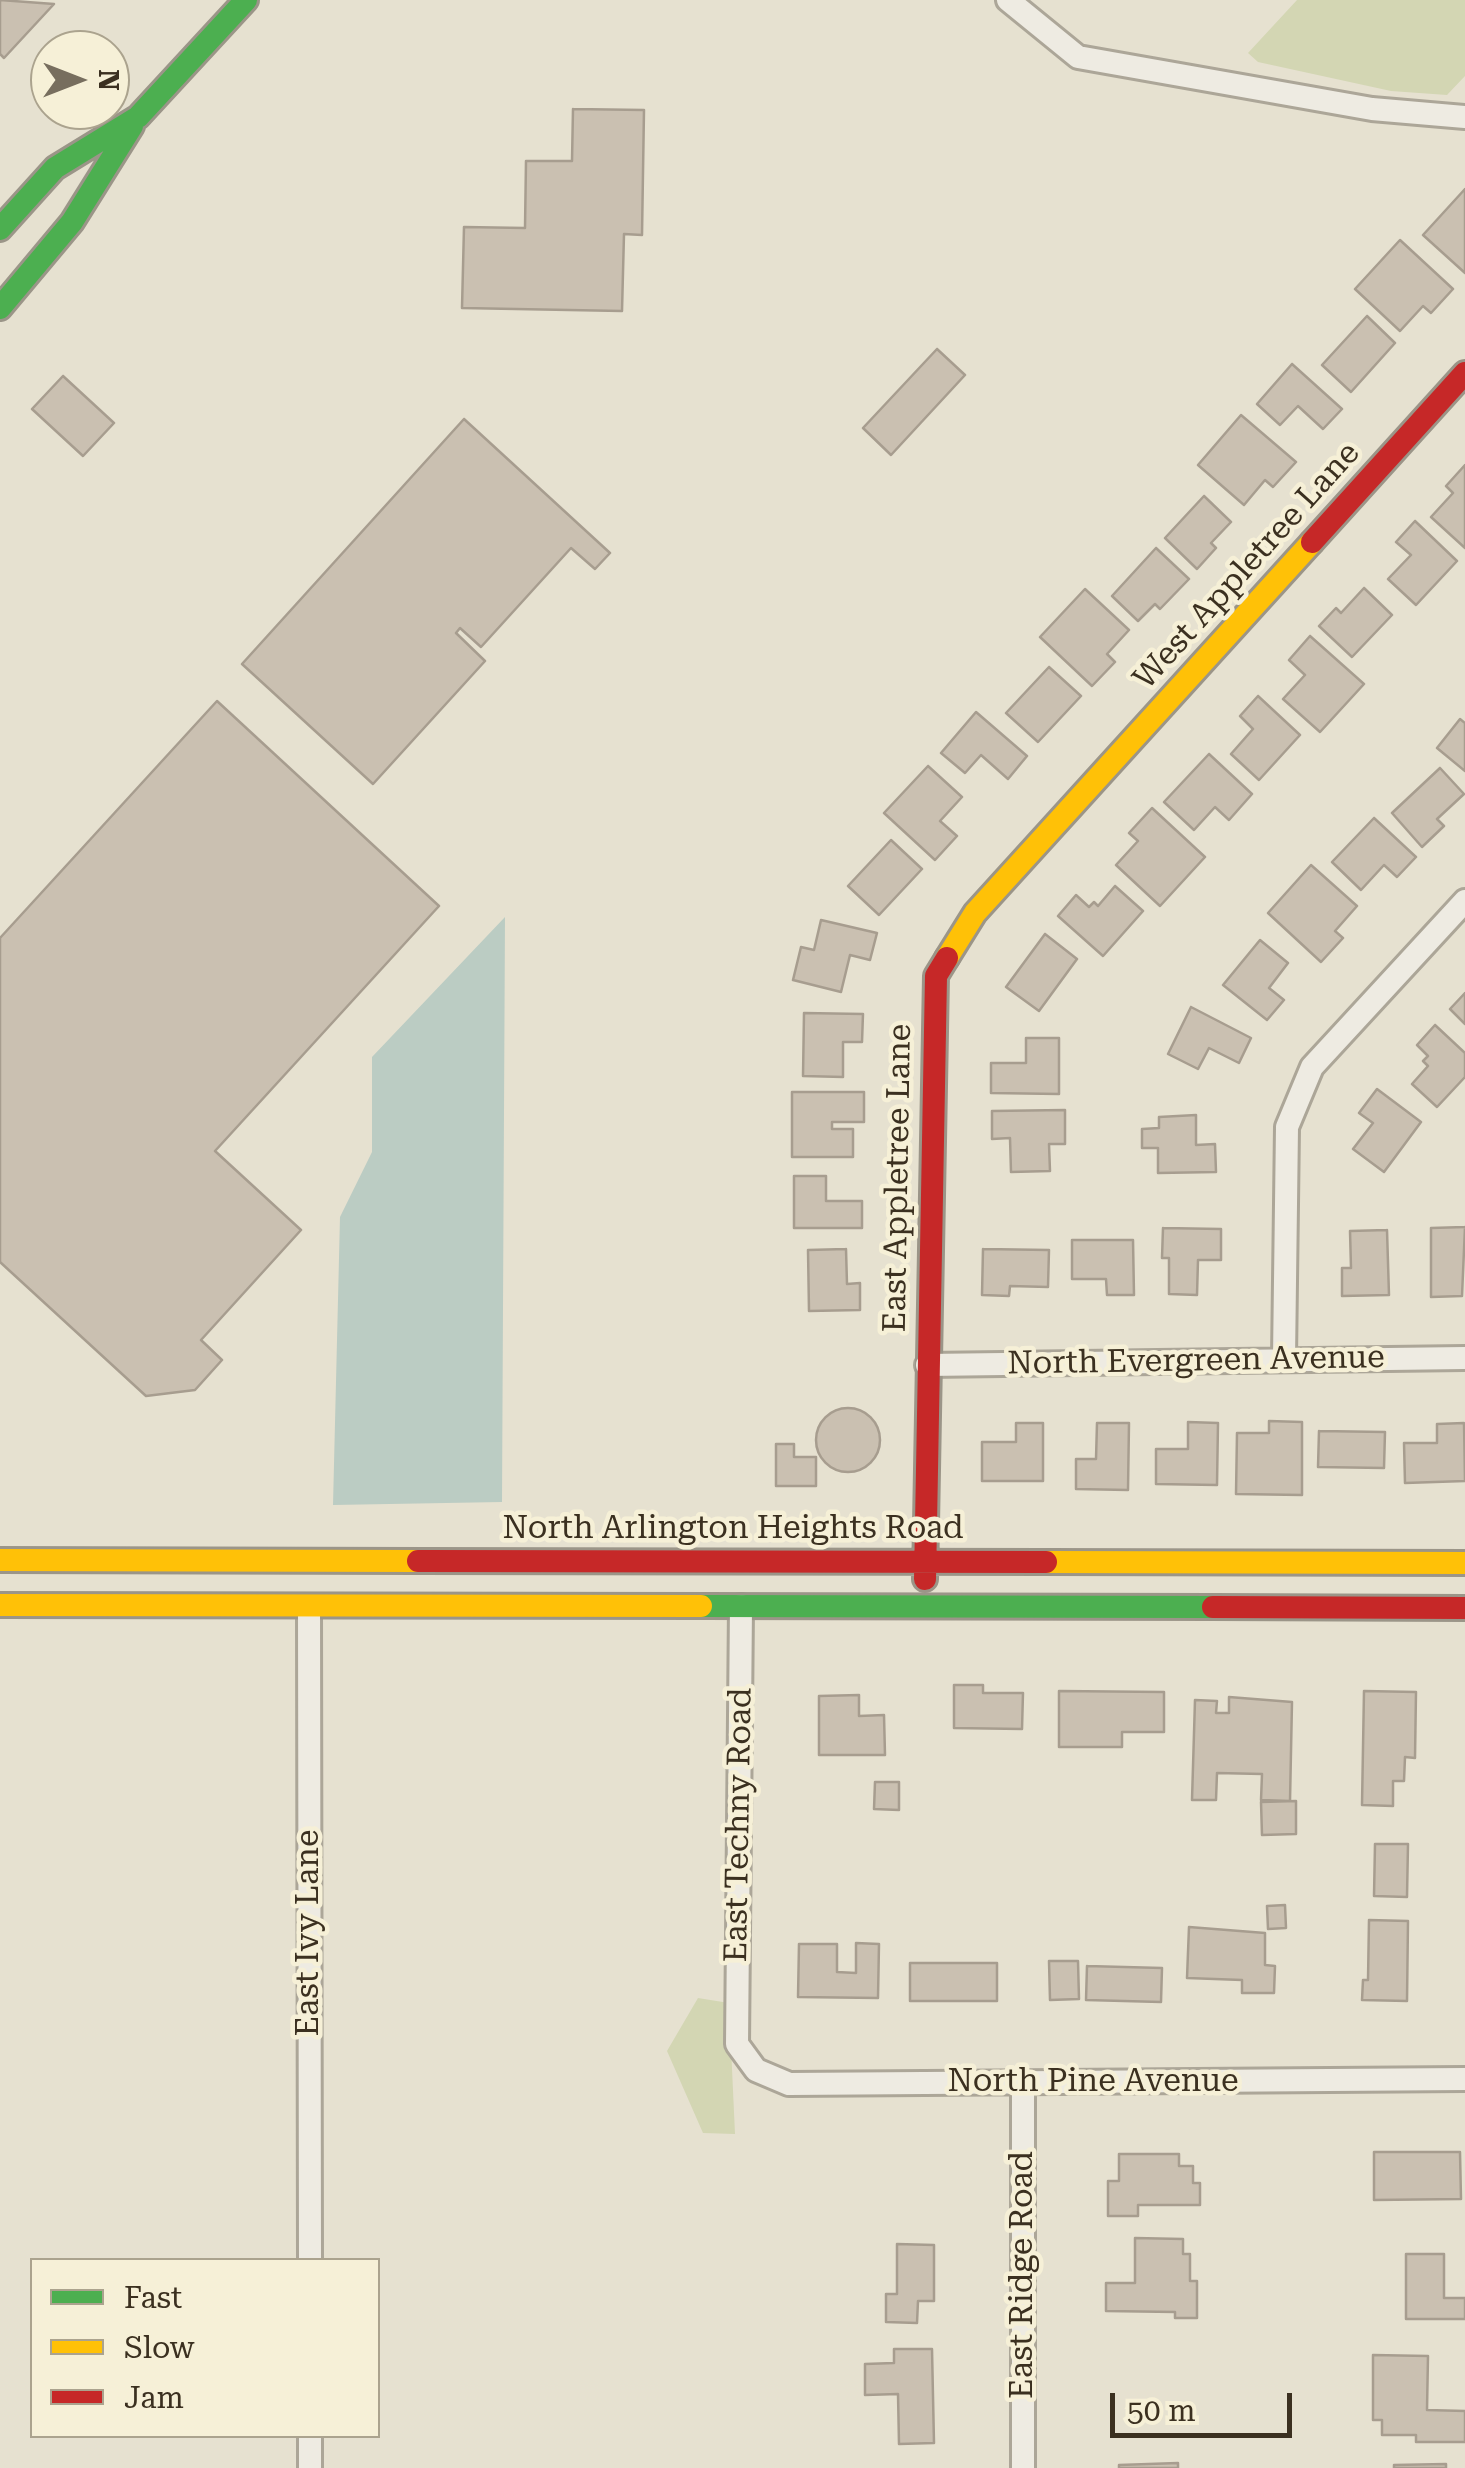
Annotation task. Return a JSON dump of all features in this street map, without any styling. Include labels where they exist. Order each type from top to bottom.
[{"type":"main road","points":[[0,308],[72,222],[138,116],[246,0]]},
{"type":"main road","points":[[0,229],[55,168],[138,116]]},
{"type":"main road","name":"West Appletree Lane","points":[[1078,802],[1465,373]]},
{"type":"main road","name":"East Appletree Lane","points":[[925,1607],[936,976],[975,913],[1078,802]]},
{"type":"main road","name":"North Arlington Heights Road","points":[[0,1560],[1465,1563]]},
{"type":"main road","points":[[0,1605],[1465,1608]]},
{"type":"street","points":[[1008,0],[1078,57],[1372,109],[1465,117]]},
{"type":"street","points":[[1284,1358],[1287,1127],[1312,1067],[1465,900]]},
{"type":"street","name":"North Evergreen Avenue","points":[[927,1366],[1465,1358]]},
{"type":"street","name":"East Ivy Lane","points":[[309,1606],[310,2258]]},
{"type":"street","name":"East Techny Road","points":[[737,2044],[741,1606]]},
{"type":"street","name":"North Pine Avenue","points":[[737,2044],[756,2070],[789,2084],[1465,2079]]},
{"type":"street","name":"East Ridge Road","points":[[1023,2083],[1023,2468]]},
{"type":"street","points":[[310,2438],[310,2468]]},
{"type":"green space","points":[[1297,0],[1465,0],[1465,76],[1447,95],[1391,91],[1258,62],[1248,53]]},
{"type":"green space","points":[[698,1998],[729,2003],[735,2134],[703,2133],[667,2051]]},
{"type":"shaded area","points":[[505,917],[502,1502],[333,1505],[340,1217],[372,1152],[372,1057]]},
{"type":"building","points":[[0,0],[54,4],[4,58],[0,54]]},
{"type":"building","points":[[573,109],[644,110],[642,235],[624,234],[622,311],[462,308],[464,227],[525,228],[526,161],[572,161]]},
{"type":"building","points":[[1465,189],[1465,273],[1423,235]]},
{"type":"building","points":[[1400,240],[1453,289],[1431,313],[1423,306],[1400,331],[1355,289]]},
{"type":"building","points":[[1367,316],[1395,343],[1351,392],[1322,365]]},
{"type":"building","points":[[937,349],[965,375],[891,455],[863,428]]},
{"type":"building","points":[[1292,364],[1342,409],[1323,429],[1298,406],[1280,425],[1257,404]]},
{"type":"building","points":[[63,376],[114,423],[83,456],[32,409]]},
{"type":"building","points":[[1241,415],[1296,462],[1273,487],[1265,480],[1244,505],[1198,465]]},
{"type":"building","points":[[464,419],[610,553],[595,569],[571,548],[481,647],[460,628],[456,633],[485,661],[373,784],[242,664]]},
{"type":"building","points":[[1465,465],[1465,548],[1431,517],[1453,493],[1446,486]]},
{"type":"building","points":[[1204,496],[1231,522],[1211,543],[1216,548],[1197,569],[1165,538]]},
{"type":"building","points":[[1415,521],[1457,561],[1416,605],[1388,579],[1411,555],[1396,542]]},
{"type":"building","points":[[1156,548],[1189,579],[1160,609],[1155,604],[1138,621],[1112,596]]},
{"type":"building","points":[[1364,588],[1392,615],[1352,657],[1319,626],[1336,608],[1341,613]]},
{"type":"building","points":[[1085,589],[1129,630],[1107,654],[1115,662],[1092,686],[1040,637]]},
{"type":"building","points":[[1310,636],[1364,684],[1320,732],[1283,699],[1305,675],[1289,660]]},
{"type":"building","points":[[1049,667],[1081,696],[1038,742],[1006,713]]},
{"type":"building","points":[[1258,696],[1300,735],[1259,780],[1231,754],[1253,729],[1240,716]]},
{"type":"building","points":[[217,701],[439,906],[215,1151],[301,1230],[201,1340],[222,1360],[195,1390],[146,1396],[0,1262],[0,938]]},
{"type":"building","points":[[976,712],[1027,756],[1008,779],[981,755],[965,773],[941,753]]},
{"type":"building","points":[[1460,719],[1465,723],[1465,771],[1437,748]]},
{"type":"building","points":[[1209,754],[1252,794],[1229,820],[1215,807],[1194,830],[1164,802]]},
{"type":"building","points":[[928,766],[962,797],[940,821],[957,836],[935,860],[884,813]]},
{"type":"building","points":[[1440,768],[1464,794],[1437,819],[1444,826],[1422,847],[1392,813]]},
{"type":"building","points":[[1152,808],[1205,857],[1160,906],[1116,865],[1138,841],[1129,833]]},
{"type":"building","points":[[1374,818],[1416,857],[1397,877],[1384,865],[1361,890],[1332,862]]},
{"type":"building","points":[[891,840],[922,869],[879,915],[848,886]]},
{"type":"building","points":[[1311,865],[1357,906],[1335,931],[1343,938],[1321,962],[1268,913]]},
{"type":"building","points":[[1115,886],[1143,911],[1103,956],[1058,916],[1076,895],[1089,907],[1094,902],[1098,906]]},
{"type":"building","points":[[821,920],[877,933],[870,960],[850,955],[841,992],[793,980],[801,947],[814,950]]},
{"type":"building","points":[[1045,934],[1077,959],[1039,1011],[1006,987]]},
{"type":"building","points":[[1260,940],[1288,963],[1269,988],[1284,1000],[1267,1020],[1223,985]]},
{"type":"building","points":[[1465,993],[1465,1024],[1450,1009]]},
{"type":"building","points":[[1191,1007],[1251,1038],[1239,1063],[1209,1048],[1198,1069],[1168,1054]]},
{"type":"building","points":[[804,1013],[863,1014],[862,1042],[843,1042],[843,1077],[803,1076]]},
{"type":"building","points":[[1435,1025],[1465,1053],[1465,1077],[1437,1107],[1412,1084],[1428,1066],[1423,1061],[1428,1056],[1417,1045]]},
{"type":"building","points":[[1026,1038],[1059,1038],[1059,1094],[991,1093],[991,1063],[1026,1063]]},
{"type":"building","points":[[1377,1089],[1421,1122],[1384,1172],[1353,1149],[1373,1123],[1359,1113]]},
{"type":"building","points":[[792,1092],[864,1092],[864,1122],[832,1122],[832,1129],[853,1129],[853,1157],[792,1157]]},
{"type":"building","points":[[1065,1110],[1065,1144],[1049,1144],[1050,1171],[1011,1172],[1010,1138],[992,1139],[992,1111]]},
{"type":"building","points":[[1196,1115],[1196,1145],[1215,1144],[1216,1172],[1158,1173],[1158,1148],[1142,1148],[1142,1129],[1159,1128],[1159,1117]]},
{"type":"building","points":[[794,1176],[826,1176],[826,1201],[862,1201],[862,1228],[794,1228]]},
{"type":"building","points":[[1465,1227],[1462,1296],[1431,1297],[1431,1228]]},
{"type":"building","points":[[1163,1228],[1221,1229],[1221,1260],[1198,1260],[1197,1295],[1169,1294],[1169,1258],[1162,1258]]},
{"type":"building","points":[[1387,1230],[1389,1295],[1342,1296],[1342,1268],[1351,1268],[1350,1231]]},
{"type":"building","points":[[1072,1240],[1133,1240],[1134,1295],[1107,1295],[1106,1279],[1072,1279]]},
{"type":"building","points":[[846,1249],[847,1284],[860,1283],[860,1310],[809,1311],[808,1250]]},
{"type":"building","points":[[983,1249],[1049,1250],[1048,1287],[1010,1286],[1009,1296],[982,1295]]},
{"type":"building","points":[[848,1408],[871,1417],[880,1440],[871,1463],[848,1472],[825,1463],[816,1440],[825,1417]]},
{"type":"building","points":[[1269,1421],[1302,1422],[1302,1495],[1236,1494],[1237,1433],[1269,1433]]},
{"type":"building","points":[[1188,1422],[1218,1423],[1217,1485],[1156,1484],[1156,1449],[1188,1449]]},
{"type":"building","points":[[1016,1423],[1043,1423],[1043,1481],[982,1481],[982,1442],[1016,1442]]},
{"type":"building","points":[[1097,1423],[1129,1423],[1128,1490],[1076,1489],[1076,1459],[1096,1459]]},
{"type":"building","points":[[1464,1423],[1465,1481],[1405,1483],[1404,1443],[1437,1443],[1437,1424]]},
{"type":"building","points":[[1319,1431],[1385,1432],[1384,1468],[1318,1467]]},
{"type":"building","points":[[776,1444],[794,1444],[794,1457],[816,1457],[816,1486],[776,1486]]},
{"type":"building","points":[[954,1685],[983,1685],[983,1693],[1023,1693],[1022,1729],[954,1728]]},
{"type":"building","points":[[1059,1691],[1164,1692],[1164,1732],[1122,1732],[1122,1747],[1059,1747]]},
{"type":"building","points":[[1364,1691],[1416,1692],[1415,1758],[1405,1757],[1404,1781],[1393,1781],[1393,1806],[1362,1805]]},
{"type":"building","points":[[859,1695],[859,1716],[884,1715],[885,1755],[819,1755],[819,1696]]},
{"type":"building","points":[[1229,1697],[1292,1702],[1290,1801],[1261,1800],[1262,1774],[1217,1773],[1216,1800],[1192,1800],[1195,1700],[1217,1701],[1216,1713],[1229,1713]]},
{"type":"building","points":[[875,1782],[899,1782],[899,1810],[874,1809]]},
{"type":"building","points":[[1296,1801],[1296,1834],[1262,1835],[1261,1802]]},
{"type":"building","points":[[1375,1844],[1408,1844],[1407,1897],[1374,1896]]},
{"type":"building","points":[[1285,1905],[1286,1928],[1268,1929],[1267,1906]]},
{"type":"building","points":[[1369,1920],[1408,1921],[1407,2001],[1362,2000],[1363,1980],[1368,1980]]},
{"type":"building","points":[[1189,1927],[1265,1933],[1265,1965],[1275,1966],[1274,1993],[1242,1993],[1242,1980],[1187,1978]]},
{"type":"building","points":[[856,1943],[879,1944],[878,1998],[798,1997],[799,1944],[837,1944],[837,1972],[856,1973]]},
{"type":"building","points":[[1049,1961],[1078,1961],[1079,1999],[1050,2000]]},
{"type":"building","points":[[910,1963],[997,1963],[997,2001],[910,2001]]},
{"type":"building","points":[[1087,1966],[1162,1968],[1161,2002],[1086,2000]]},
{"type":"building","points":[[1374,2152],[1460,2152],[1461,2199],[1374,2200]]},
{"type":"building","points":[[1119,2154],[1179,2154],[1179,2166],[1193,2166],[1193,2183],[1200,2183],[1200,2205],[1138,2205],[1138,2216],[1108,2216],[1108,2181],[1119,2181]]},
{"type":"building","points":[[1135,2238],[1183,2239],[1183,2254],[1190,2254],[1190,2281],[1197,2281],[1197,2318],[1175,2318],[1175,2312],[1106,2311],[1106,2283],[1135,2283]]},
{"type":"building","points":[[897,2244],[934,2245],[934,2301],[918,2301],[917,2323],[886,2322],[886,2294],[897,2294]]},
{"type":"building","points":[[1406,2254],[1444,2254],[1444,2298],[1465,2298],[1465,2319],[1406,2319]]},
{"type":"building","points":[[894,2349],[932,2349],[934,2443],[899,2444],[898,2394],[865,2395],[865,2364],[894,2363]]},
{"type":"building","points":[[1373,2355],[1428,2356],[1427,2410],[1465,2411],[1465,2442],[1416,2442],[1416,2435],[1382,2435],[1382,2420],[1373,2420]]},
{"type":"building","points":[[1178,2463],[1178,2468],[1119,2468],[1119,2465]]},
{"type":"building","points":[[1446,2464],[1446,2468],[1394,2468],[1394,2465]]},
{"type":"traffic: fast","points":[[0,229],[55,168],[138,117],[246,0]]},
{"type":"traffic: fast","points":[[0,308],[72,222],[132,126]]},
{"type":"traffic: fast","points":[[701,1606],[1213,1607]]},
{"type":"traffic: slow","points":[[947,958],[975,913],[1312,542]]},
{"type":"traffic: slow","points":[[0,1560],[418,1561]]},
{"type":"traffic: slow","points":[[1046,1562],[1465,1563]]},
{"type":"traffic: slow","points":[[0,1605],[701,1606]]},
{"type":"traffic: jam","points":[[1312,542],[1465,373]]},
{"type":"traffic: jam","points":[[925,1579],[936,976],[947,958]]},
{"type":"traffic: jam","points":[[418,1561],[1046,1562]]},
{"type":"traffic: jam","points":[[1213,1607],[1465,1608]]}]
